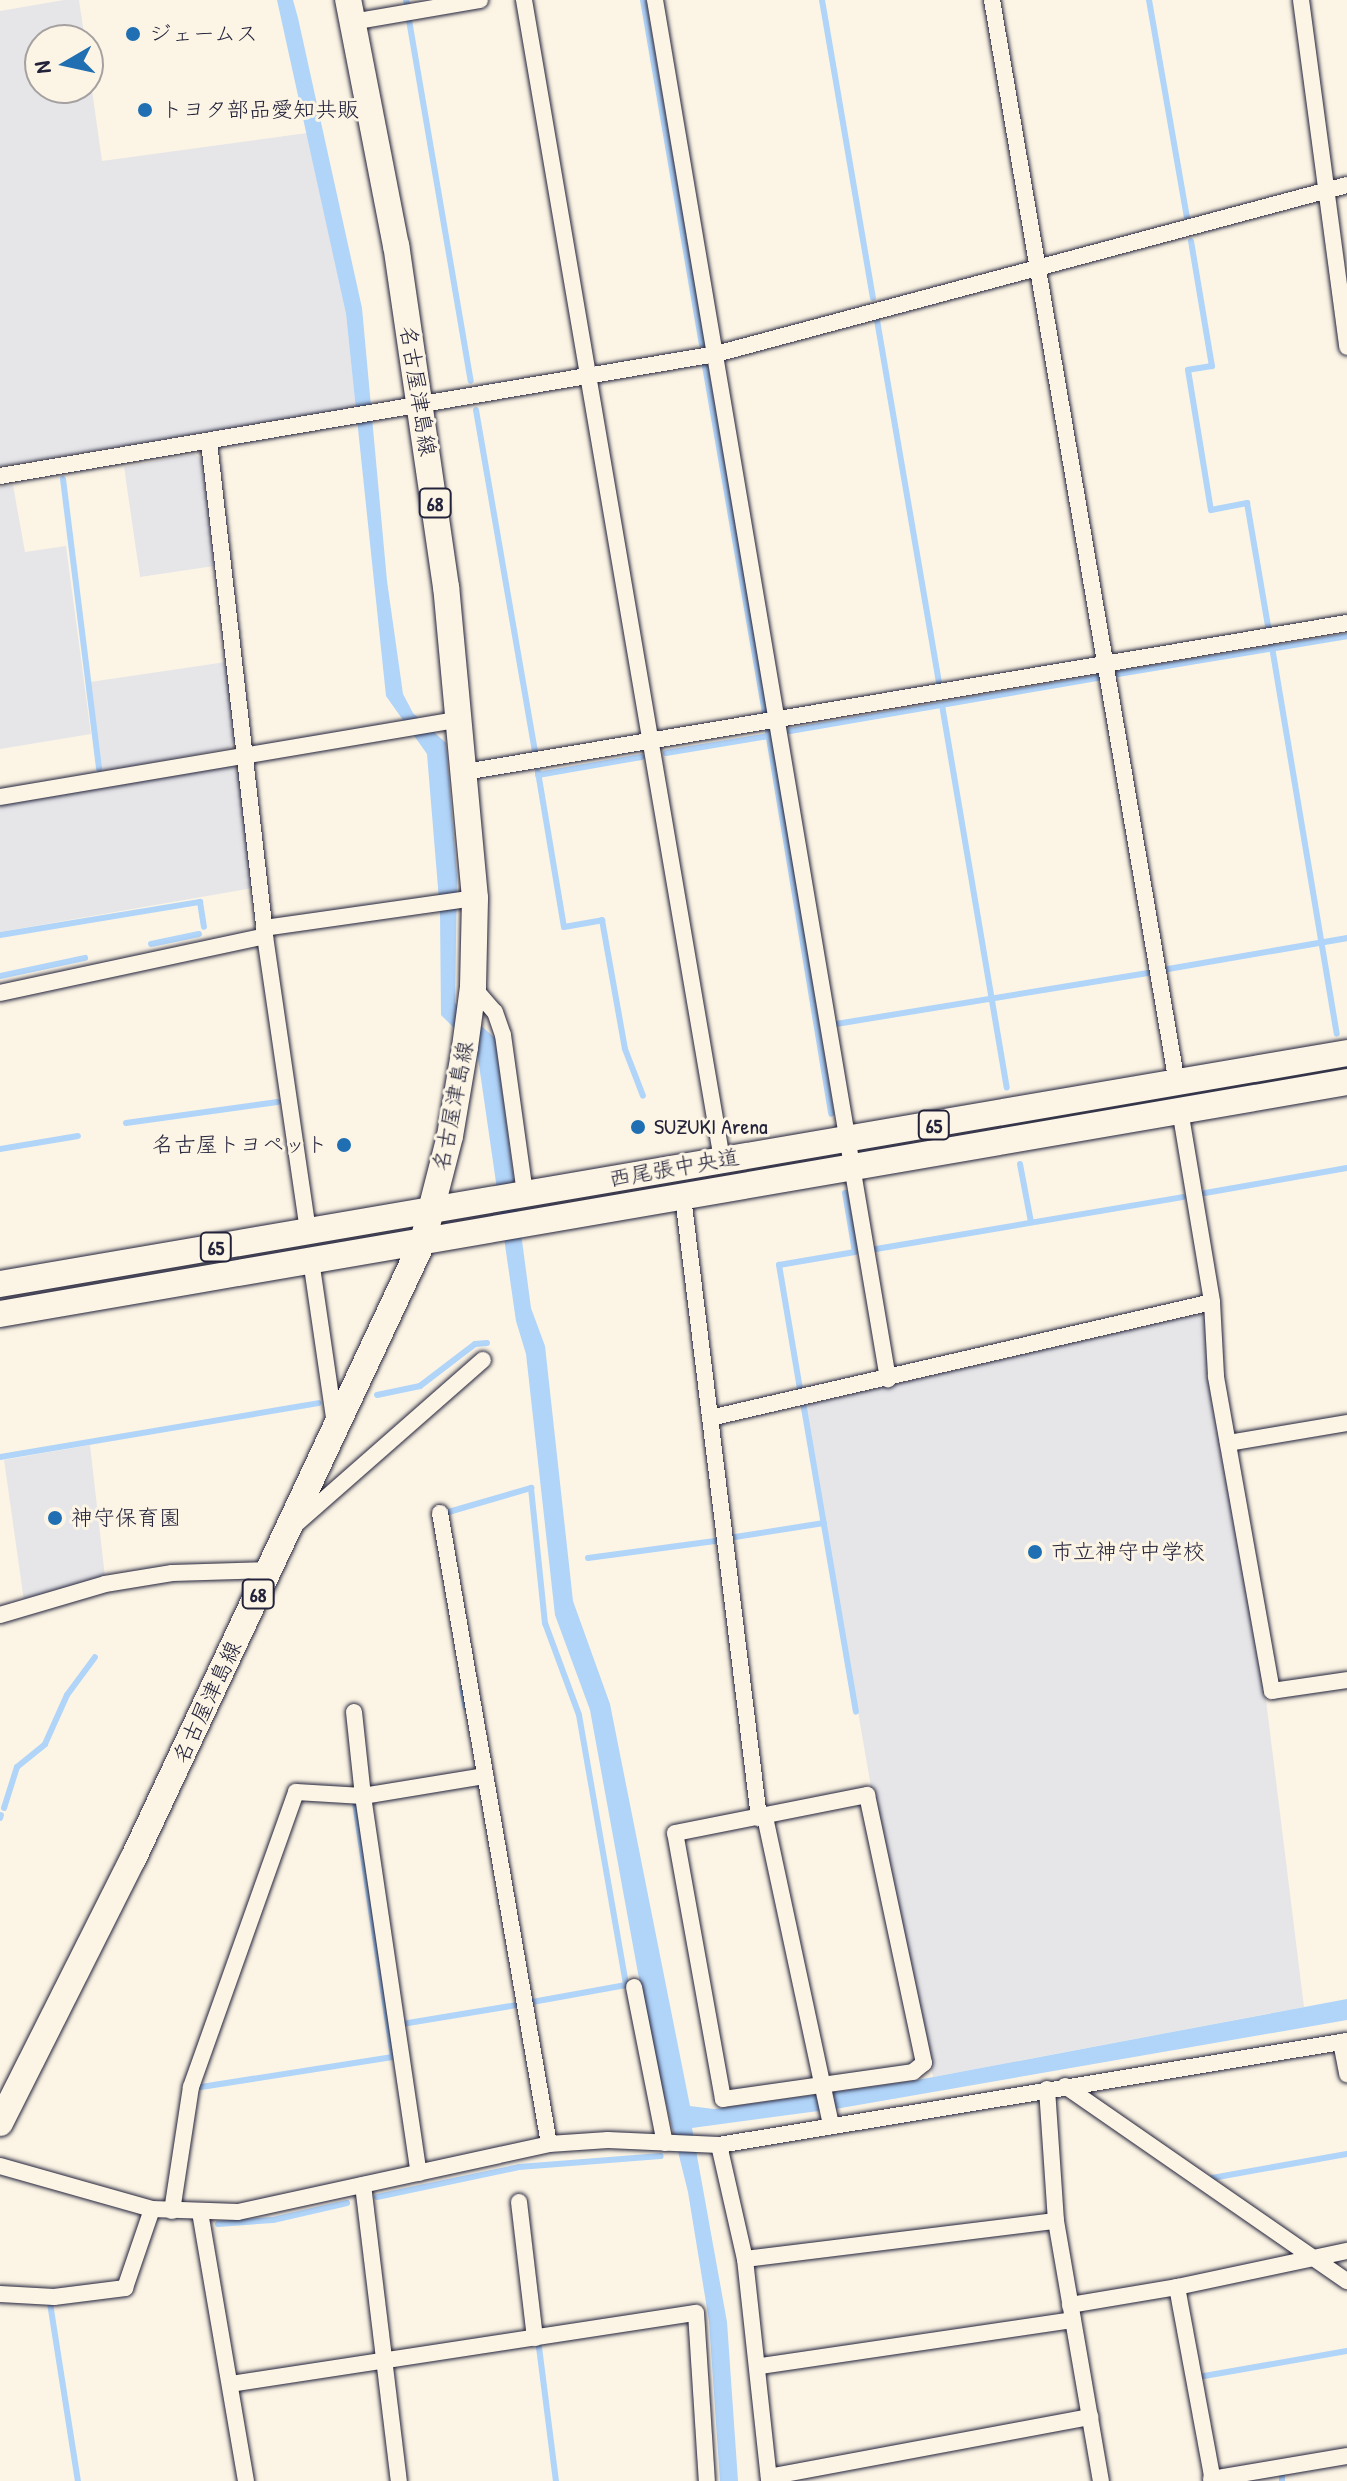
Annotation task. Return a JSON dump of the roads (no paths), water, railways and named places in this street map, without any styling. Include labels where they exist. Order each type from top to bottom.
[{"type":"main road","name":"名古屋津島線","points":[[0,2123],[270,1570],[423,1241],[465,1047],[471,999],[465,772],[460,719],[421,407],[350,11]]},
{"type":"main road","name":"西尾張中央道","points":[[0,1284],[1347,1053]]},
{"type":"main road","name":"西尾張中央道","points":[[0,1314],[1347,1082]]},
{"type":"street","points":[[350,11],[480,0]]},
{"type":"street","points":[[524,0],[722,1160]]},
{"type":"street","points":[[655,0],[851,1140],[888,1379]]},
{"type":"street","points":[[992,0],[1177,1083]]},
{"type":"street","points":[[1301,0],[1347,347]]},
{"type":"street","points":[[0,476],[421,407],[716,354],[1326,188],[1347,185]]},
{"type":"street","points":[[209,442],[265,932],[308,1232]]},
{"type":"street","points":[[465,772],[1347,623]]},
{"type":"street","points":[[0,797],[460,719]]},
{"type":"street","points":[[0,993],[265,932],[467,900]]},
{"type":"street","points":[[471,999],[495,1012],[503,1035],[514,1196]]},
{"type":"street","points":[[1180,1110],[1212,1302],[1216,1377],[1272,1691],[1347,1680]]},
{"type":"street","points":[[683,1197],[762,1818],[825,2087],[830,2122]]},
{"type":"street","points":[[311,1260],[336,1429]]},
{"type":"street","points":[[710,1418],[1212,1302]]},
{"type":"street","points":[[290,1528],[483,1360]]},
{"type":"street","points":[[1228,1443],[1347,1423]]},
{"type":"street","points":[[440,1513],[549,2144]]},
{"type":"street","points":[[0,1615],[105,1584],[172,1573],[270,1570]]},
{"type":"street","points":[[354,1712],[363,1796],[419,2173]]},
{"type":"street","points":[[172,2211],[191,2087],[296,1792],[363,1796],[485,1776]]},
{"type":"street","points":[[867,1795],[924,2063],[913,2072],[825,2087],[723,2099],[675,1833],[762,1818],[867,1795]]},
{"type":"street","points":[[634,1987],[669,2143]]},
{"type":"street","points":[[0,2166],[152,2209],[238,2212],[549,2144],[719,2145],[830,2122],[1344,2041],[1347,2074]]},
{"type":"street","points":[[1065,2086],[1347,2281]]},
{"type":"street","points":[[1047,2089],[1056,2221],[1101,2481]]},
{"type":"street","points":[[719,2145],[745,2259],[761,2366],[769,2479],[1090,2417]]},
{"type":"street","points":[[363,2185],[399,2481]]},
{"type":"street","points":[[519,2202],[535,2338]]},
{"type":"street","points":[[0,2294],[54,2297],[125,2288],[152,2209]]},
{"type":"street","points":[[200,2212],[246,2481]]},
{"type":"street","points":[[745,2259],[1056,2221]]},
{"type":"street","points":[[761,2366],[1072,2312],[1347,2251]]},
{"type":"street","points":[[1177,2287],[1212,2480],[1347,2456]]},
{"type":"street","points":[[231,2384],[696,2313],[707,2481]]},
{"type":"water","points":[[277,0],[293,0],[298,18],[362,308],[387,581],[403,694],[413,713],[446,743],[457,875],[455,1003],[495,1038],[531,1308],[545,1346],[573,1601],[610,1704],[690,2106],[714,2109],[912,2081],[1347,1999],[1347,2020],[841,2108],[692,2128],[727,2322],[738,2481],[720,2481],[709,2321],[688,2192],[650,2039],[590,1710],[555,1615],[526,1354],[516,1321],[477,1051],[441,1015],[440,912],[427,754],[386,696],[346,314]]},
{"type":"waterway","points":[[643,0],[702,344]]},
{"type":"waterway","points":[[822,0],[873,298]]},
{"type":"waterway","points":[[1149,0],[1187,217]]},
{"type":"waterway","points":[[409,20],[471,381]]},
{"type":"waterway","points":[[1191,241],[1212,366],[1188,370],[1211,510],[1247,503],[1268,626]]},
{"type":"waterway","points":[[877,320],[939,683]]},
{"type":"waterway","points":[[705,366],[765,714]]},
{"type":"waterway","points":[[476,410],[535,753]]},
{"type":"waterway","points":[[63,479],[99,769]]},
{"type":"waterway","points":[[1118,674],[1347,636]]},
{"type":"waterway","points":[[1272,647],[1337,1034]]},
{"type":"waterway","points":[[790,731],[1098,678]]},
{"type":"waterway","points":[[942,705],[1007,1088]]},
{"type":"waterway","points":[[768,732],[831,1114]]},
{"type":"waterway","points":[[666,753],[769,736]]},
{"type":"waterway","points":[[538,775],[641,757]]},
{"type":"waterway","points":[[538,772],[564,927],[602,920],[625,1049],[643,1096]]},
{"type":"waterway","points":[[0,935],[200,902],[204,927]]},
{"type":"waterway","points":[[151,944],[199,934]]},
{"type":"waterway","points":[[1168,969],[1347,938]]},
{"type":"waterway","points":[[0,976],[85,958]]},
{"type":"waterway","points":[[836,1024],[1148,973]]},
{"type":"waterway","points":[[126,1123],[278,1102]]},
{"type":"waterway","points":[[0,1149],[78,1136]]},
{"type":"waterway","points":[[1020,1164],[1031,1222]]},
{"type":"waterway","points":[[1205,1193],[1347,1168]]},
{"type":"waterway","points":[[800,1389],[779,1265],[855,1252],[845,1193]]},
{"type":"waterway","points":[[876,1249],[1183,1197]]},
{"type":"waterway","points":[[377,1395],[420,1386],[475,1344],[487,1343]]},
{"type":"waterway","points":[[0,1457],[318,1403]]},
{"type":"waterway","points":[[804,1408],[856,1712]]},
{"type":"waterway","points":[[445,1513],[531,1488],[545,1623],[579,1715],[626,1985],[527,2003]]},
{"type":"waterway","points":[[735,1537],[824,1523]]},
{"type":"waterway","points":[[588,1558],[715,1541]]},
{"type":"waterway","points":[[4,1808],[17,1767],[45,1744],[67,1695],[95,1657]]},
{"type":"waterway","points":[[462,1688],[466,1708]]},
{"type":"waterway","points":[[201,2087],[393,2057],[355,1804]]},
{"type":"waterway","points":[[402,2024],[517,2005]]},
{"type":"waterway","points":[[1212,2178],[1347,2154]]},
{"type":"waterway","points":[[377,2197],[519,2167],[661,2156]]},
{"type":"waterway","points":[[218,2224],[273,2220],[347,2203]]},
{"type":"waterway","points":[[50,2303],[78,2481]]},
{"type":"waterway","points":[[539,2347],[556,2481]]},
{"type":"waterway","points":[[1204,2376],[1347,2351]]},
{"type":"waterway","points":[[1282,2476],[1282,2481]]},
{"type":"place","name":"ジェームス","points":[[133,34]]},
{"type":"place","name":"トヨタ部品愛知共販","points":[[145,110]]},
{"type":"place","name":"SUZUKI Arena","points":[[638,1127]]},
{"type":"place","name":"名古屋トヨペット","points":[[344,1145]]},
{"type":"place","name":"神守保育園","points":[[55,1518]]},
{"type":"place","name":"市立神守中学校","points":[[1035,1552]]}]
